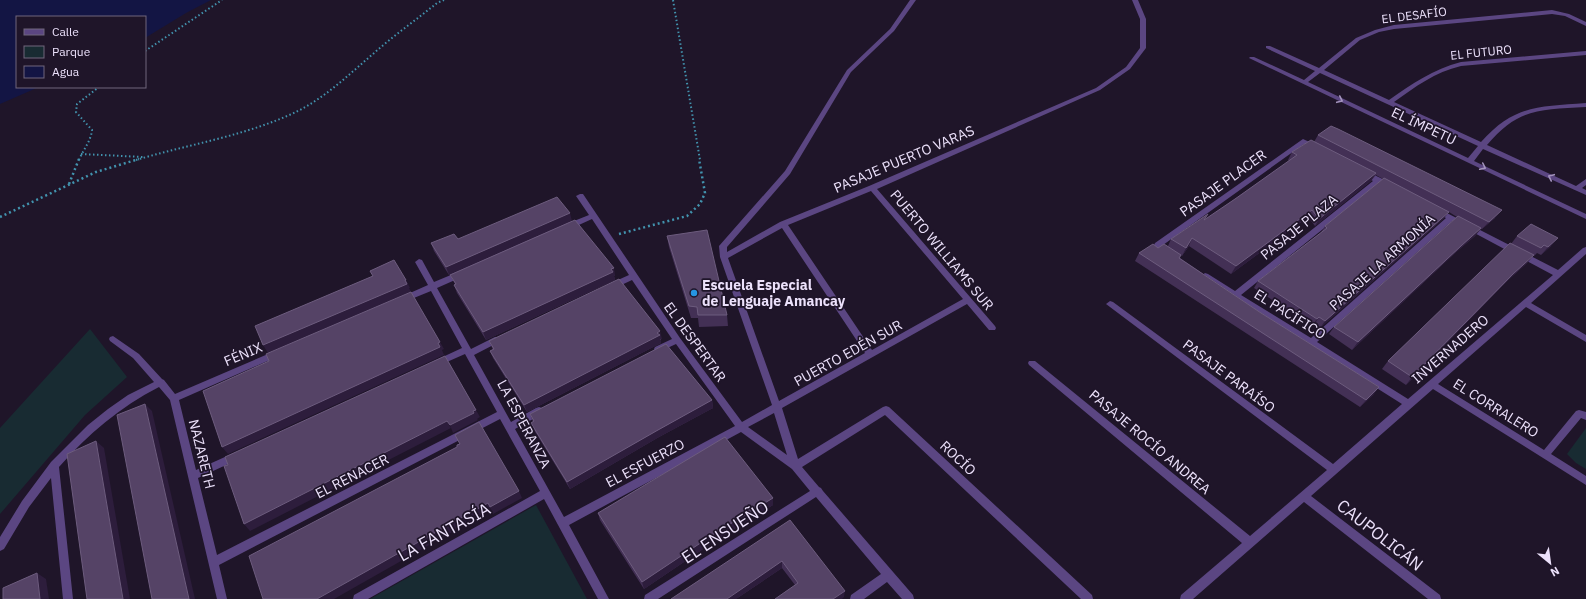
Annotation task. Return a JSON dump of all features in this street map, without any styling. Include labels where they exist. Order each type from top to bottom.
[{"type":"street","points":[[909,599],[795,466],[777,407],[724,257],[723,246],[788,172],[849,71],[892,30],[912,0]]},
{"type":"street","name":"PASAJE PUERTO VARAS","points":[[724,257],[783,224],[872,188],[1098,90],[1128,68],[1143,48],[1144,19],[1135,0]]},
{"type":"street","name":"EL DESAFÍO","points":[[1304,83],[1358,39],[1377,31],[1394,27],[1545,12],[1568,15],[1586,24]]},
{"type":"street","name":"EL ÍMPETU","points":[[1268,47],[1586,194]]},
{"type":"street","name":"EL FUTURO","points":[[1390,103],[1432,72],[1445,67],[1461,64],[1586,53]]},
{"type":"street","name":"EL ÍMPETU","points":[[1252,58],[1586,217]]},
{"type":"street","points":[[1470,161],[1482,146],[1507,121],[1522,113],[1540,109],[1586,105]]},
{"type":"street","name":"PASAJE PLACER","points":[[1178,258],[1158,245],[1303,141],[1326,152]]},
{"type":"street","points":[[1359,170],[1399,191]]},
{"type":"street","name":"PASAJE PLAZA","points":[[1236,295],[1379,180]]},
{"type":"street","points":[[1577,189],[1586,181]]},
{"type":"street","name":"PUERTO WILLIAMS SUR","points":[[872,188],[992,328]]},
{"type":"street","name":"EL DESPERTAR","points":[[580,196],[606,237],[677,340],[741,427],[795,466]]},
{"type":"street","points":[[1431,208],[1558,274]]},
{"type":"street","points":[[563,228],[592,216]]},
{"type":"street","name":"PASAJE LA ARMONÍA","points":[[1312,342],[1451,218]]},
{"type":"street","points":[[783,224],[871,355]]},
{"type":"street","name":"INVERNADERO","points":[[1185,599],[1586,250]]},
{"type":"street","name":"LA ESPERANZA","points":[[419,262],[604,599]]},
{"type":"street","points":[[397,302],[469,270]]},
{"type":"street","name":"EL PACÍFICO","points":[[1197,270],[1409,404]]},
{"type":"street","points":[[604,289],[633,276]]},
{"type":"street","name":"PUERTO EDÉN SUR","points":[[741,427],[968,300]]},
{"type":"street","name":"PASAJE PARAÍSO","points":[[1110,304],[1333,469]]},
{"type":"street","points":[[1525,304],[1586,339]]},
{"type":"street","points":[[431,366],[506,336]]},
{"type":"street","name":"NAZARETH","points":[[113,340],[136,356],[174,398],[222,599]]},
{"type":"street","points":[[649,354],[677,340]]},
{"type":"street","name":"FÉNIX","points":[[174,398],[289,348]]},
{"type":"street","name":"PASAJE ROCÍO ANDREA","points":[[1032,363],[1250,543]]},
{"type":"street","points":[[0,546],[11,526],[54,465],[107,415],[130,398],[161,382]]},
{"type":"street","name":"EL CORRALERO","points":[[1432,384],[1586,481]]},
{"type":"street","points":[[510,427],[545,409]]},
{"type":"street","name":"ROCÍO","points":[[795,466],[886,410],[1088,599]]},
{"type":"street","name":"EL RENACER","points":[[214,562],[503,414]]},
{"type":"street","name":"EL CORRALERO","points":[[1545,455],[1579,414],[1586,416]]},
{"type":"street","name":"EL ESFUERZO","points":[[563,523],[741,427]]},
{"type":"street","points":[[193,476],[243,452]]},
{"type":"street","points":[[54,465],[68,599]]},
{"type":"street","name":"EL ENSUEÑO","points":[[649,599],[818,491]]},
{"type":"street","name":"LA FANTASÍA","points":[[358,599],[546,493]]},
{"type":"street","name":"CAUPOLICÁN","points":[[1304,496],[1436,599]]},
{"type":"street","points":[[855,599],[888,575]]},
{"type":"path","points":[[146,50],[222,0]]},
{"type":"path","points":[[0,217],[96,172],[145,157],[240,133],[288,116],[330,92],[374,53],[438,3],[444,0]]},
{"type":"path","points":[[606,237],[687,216],[700,204],[705,193],[673,0]]},
{"type":"path","points":[[70,184],[82,154],[92,138],[92,130],[76,112],[77,104],[97,88]]},
{"type":"path","points":[[82,154],[145,157]]},
{"type":"green space","points":[[90,329],[127,377],[85,415],[0,514],[0,428]]},
{"type":"green space","points":[[1586,428],[1586,469],[1576,463],[1567,454]]},
{"type":"green space","points":[[536,505],[587,599],[370,599]]},
{"type":"water","points":[[0,0],[211,0],[146,37],[146,16],[16,16],[16,88],[37,88],[0,104]]},
{"type":"building","points":[[1331,126],[1502,210],[1489,222],[1318,135]]},
{"type":"building","points":[[1311,140],[1376,173],[1319,219],[1312,210],[1236,266],[1192,238],[1186,248],[1171,239],[1208,214],[1204,220],[1235,199],[1297,155],[1292,152]]},
{"type":"building","points":[[1384,178],[1449,212],[1325,321],[1319,317],[1317,319],[1258,281],[1327,228],[1325,226]]},
{"type":"building","points":[[557,197],[570,213],[446,267],[431,243],[454,234],[458,239]]},
{"type":"building","points":[[1458,216],[1481,228],[1358,342],[1334,327]]},
{"type":"building","points":[[575,220],[614,268],[611,269],[613,272],[483,332],[454,285],[456,284],[450,275]]},
{"type":"building","points":[[1531,224],[1558,238],[1548,247],[1544,245],[1541,248],[1517,236]]},
{"type":"building","points":[[707,230],[727,315],[698,315],[697,307],[689,306],[667,236]]},
{"type":"building","points":[[1510,243],[1534,255],[1513,274],[1412,377],[1388,361]]},
{"type":"building","points":[[1153,244],[1158,248],[1164,244],[1181,255],[1179,258],[1261,313],[1379,387],[1366,400],[1139,253]]},
{"type":"building","points":[[394,260],[407,284],[263,345],[255,326],[373,276],[370,271]]},
{"type":"building","points":[[619,279],[660,331],[657,333],[660,335],[524,405],[490,351],[494,349],[489,341]]},
{"type":"building","points":[[411,292],[440,342],[438,343],[440,347],[222,447],[203,391],[269,361],[266,354]]},
{"type":"building","points":[[666,344],[712,400],[567,482],[531,423],[534,421],[530,414]]},
{"type":"building","points":[[445,356],[476,410],[473,411],[474,413],[450,425],[447,421],[244,524],[224,466],[228,465],[225,457]]},
{"type":"building","points":[[145,404],[189,599],[152,599],[117,415]]},
{"type":"building","points":[[479,422],[519,491],[490,507],[488,503],[317,599],[263,599],[249,556],[457,447],[457,445],[460,444],[455,435]]},
{"type":"building","points":[[725,437],[773,498],[717,532],[642,582],[598,513]]},
{"type":"building","points":[[96,441],[123,599],[87,599],[67,454]]},
{"type":"building","points":[[790,520],[845,591],[833,599],[775,599],[798,583],[782,561],[727,599],[671,599]]},
{"type":"building","points":[[37,573],[40,599],[3,599],[3,588]]},
{"type":"place","name":"Escuela Especial de Lenguaje Amancay","points":[[694,293]]}]
